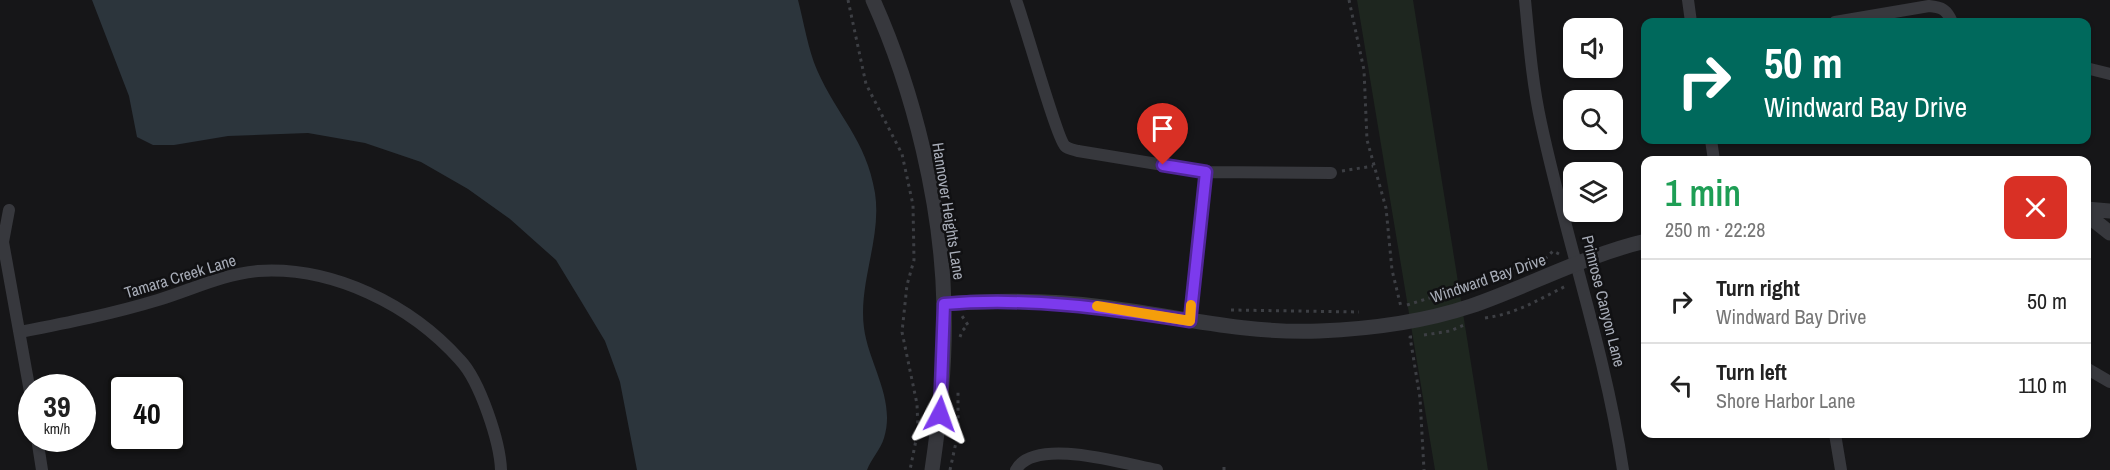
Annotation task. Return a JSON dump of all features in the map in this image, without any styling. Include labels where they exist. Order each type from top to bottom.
[{"type":"street","name":"Hannover Heights Lane","points":[[873,0],[915,115],[935,215],[944,304],[940,414],[932,470]]},
{"type":"street","points":[[1016,0],[1044,83],[1057,133],[1065,146],[1078,151],[1206,172],[1331,173]]},
{"type":"street","name":"Primrose Canyon Lane","points":[[1525,0],[1530,61],[1540,121],[1599,345],[1623,470]]},
{"type":"street","points":[[1688,0],[1690,18]]},
{"type":"street","points":[[1858,18],[1929,6],[1941,7],[1950,18]]},
{"type":"street","points":[[2091,69],[2110,74]]},
{"type":"street","points":[[1190,321],[1206,172]]},
{"type":"street","points":[[9,210],[3,242],[27,374]]},
{"type":"street","points":[[2091,210],[2110,212]]},
{"type":"street","points":[[2091,218],[2110,233]]},
{"type":"street","name":"Windward Bay Drive","points":[[944,304],[1007,301],[1053,302],[1266,331],[1320,331],[1373,327],[1431,317],[1470,306],[1578,264],[1641,243]]},
{"type":"street","name":"Tamara Creek Lane","points":[[20,332],[110,314],[232,275],[258,271],[288,271],[332,280],[373,294],[419,323],[462,361],[486,407],[500,456],[501,470]]},
{"type":"street","points":[[2091,371],[2110,382]]},
{"type":"street","points":[[1836,438],[1841,470]]},
{"type":"street","points":[[39,452],[42,470]]},
{"type":"street","points":[[1018,465],[1032,455],[1052,452],[1157,470]]},
{"type":"path","points":[[848,0],[866,84],[902,154],[913,205],[914,260],[908,285],[902,332],[916,404],[918,430],[910,470]]},
{"type":"path","points":[[1349,0],[1362,58],[1367,140],[1372,166],[1386,208],[1392,270],[1401,307]]},
{"type":"path","points":[[1331,173],[1372,166]]},
{"type":"path","points":[[1487,284],[1510,269],[1542,261],[1553,251]]},
{"type":"path","points":[[1478,320],[1504,316],[1521,310],[1568,285]]},
{"type":"path","points":[[1395,308],[1445,293],[1480,287]]},
{"type":"path","points":[[1223,309],[1367,312]]},
{"type":"path","points":[[1424,470],[1420,398],[1410,337],[1450,331],[1469,322]]},
{"type":"shaded area","points":[[92,0],[798,0],[817,70],[858,142],[871,174],[875,193],[875,227],[863,311],[867,342],[887,410],[887,424],[883,442],[867,470],[637,470],[620,382],[605,341],[556,260],[510,219],[468,189],[421,162],[365,143],[308,133],[228,136],[174,145],[153,145],[137,137],[129,96]]},
{"type":"shaded area","points":[[1357,0],[1413,0],[1488,470],[1435,470]]},
{"type":"slow traffic","points":[[1097,306],[1190,321],[1191,305]]},
{"type":"route","points":[[940,414],[944,304],[1007,301],[1053,302],[1190,321],[1206,172],[1163,165]]}]
